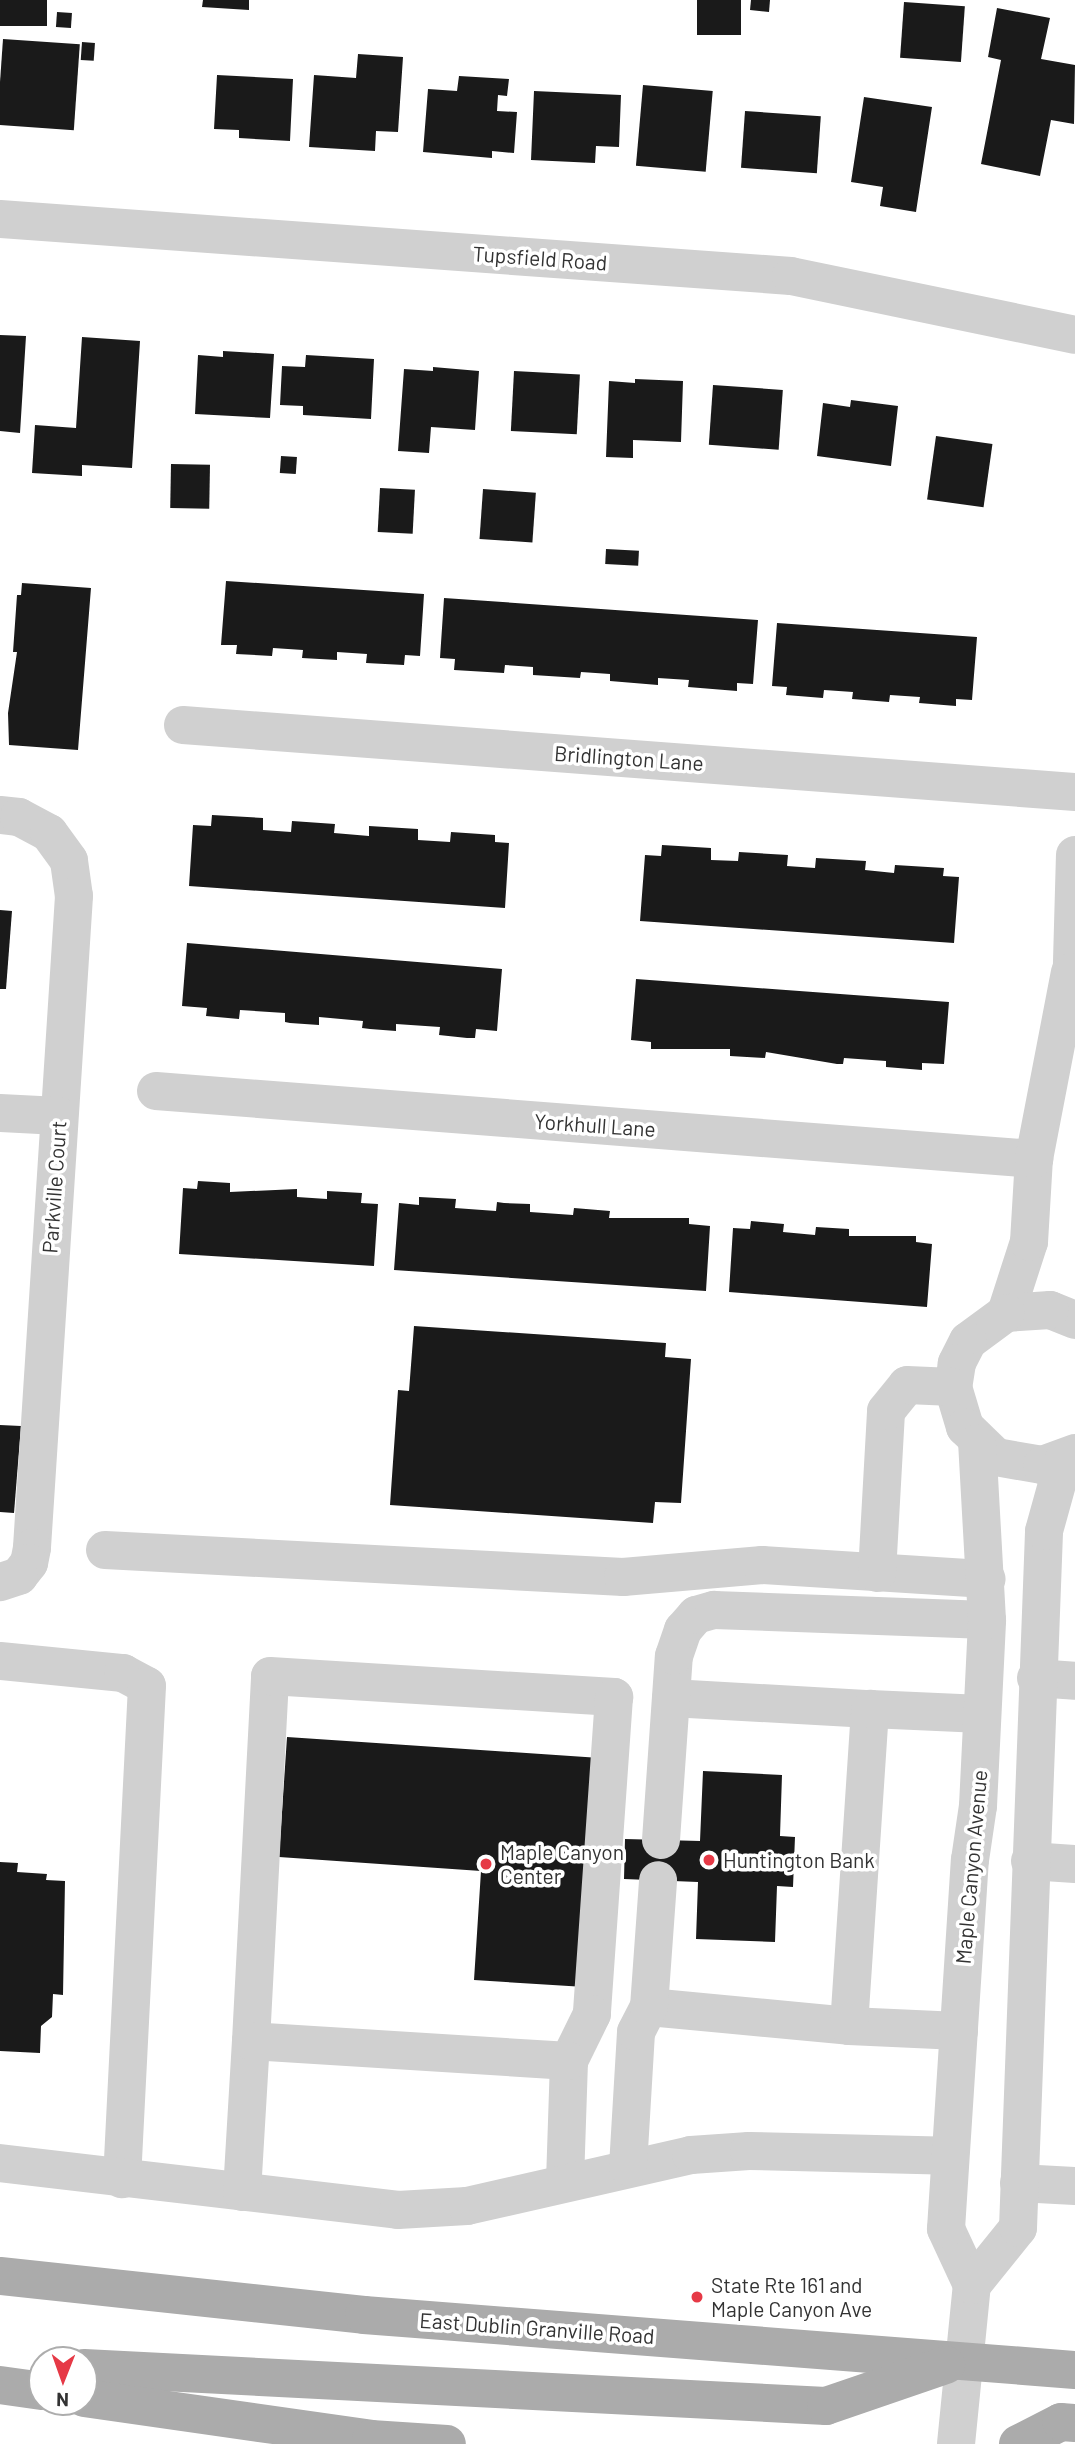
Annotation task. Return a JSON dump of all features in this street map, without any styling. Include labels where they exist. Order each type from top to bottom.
[{"type":"main road","name":"East Dublin Granville Road","points":[[0,2276],[363,2315],[1075,2370]]},
{"type":"main road","points":[[98,2369],[826,2406],[961,2360]]},
{"type":"main road","points":[[0,2364],[28,2365]]},
{"type":"main road","points":[[0,2385],[28,2389]]},
{"type":"main road","points":[[98,2400],[371,2439],[447,2444]]},
{"type":"main road","points":[[1018,2444],[1061,2422],[1075,2423]]},
{"type":"street","name":"Tupsfield Road","points":[[0,219],[791,276],[1075,335]]},
{"type":"street","name":"Bridlington Lane","points":[[183,725],[1075,792]]},
{"type":"street","name":"Parkville Court","points":[[0,815],[19,817],[49,833],[69,861],[74,896],[32,1548],[29,1563],[19,1576],[0,1582]]},
{"type":"street","points":[[1075,855],[1070,972],[1075,1051]]},
{"type":"street","points":[[1070,972],[1034,1158],[1029,1242],[1006,1312],[968,1341],[957,1363],[953,1387],[956,1408],[977,1443],[996,1457],[1019,1464],[1042,1465],[1070,1456]]},
{"type":"street","name":"Yorkhull Lane","points":[[156,1091],[1034,1158]]},
{"type":"street","points":[[0,1113],[59,1116]]},
{"type":"street","points":[[1006,1312],[1050,1310],[1075,1320]]},
{"type":"street","points":[[877,1573],[886,1411],[907,1385],[953,1387]]},
{"type":"street","name":"Maple Canyon Avenue","points":[[972,2285],[946,2229],[948,2156],[987,1620],[987,1579],[977,1443]]},
{"type":"street","points":[[956,2444],[961,2360],[972,2285],[1018,2228],[1036,1678],[1044,1531],[1070,1456]]},
{"type":"street","points":[[105,1550],[623,1577],[762,1565],[987,1579]]},
{"type":"street","points":[[661,1840],[674,1656],[683,1630],[696,1615],[714,1610],[987,1620]]},
{"type":"street","points":[[0,1661],[124,1673],[148,1686],[122,2179]]},
{"type":"street","points":[[242,2192],[270,1676],[614,1697],[592,2014],[569,2061],[565,2183]]},
{"type":"street","points":[[1036,1678],[1075,1681]]},
{"type":"street","points":[[671,1698],[982,1714]]},
{"type":"street","points":[[849,2026],[870,1709]]},
{"type":"street","points":[[1030,1861],[1075,1864]]},
{"type":"street","points":[[628,2167],[636,2032],[649,2007],[658,1880]]},
{"type":"street","points":[[649,2007],[849,2026],[959,2031]]},
{"type":"street","points":[[251,2041],[569,2061]]},
{"type":"street","points":[[0,2163],[398,2210],[467,2206],[628,2167],[691,2155],[749,2151],[948,2156]]},
{"type":"street","points":[[1019,2183],[1075,2186]]},
{"type":"building","points":[[0,0],[47,0],[47,26],[0,26]]},
{"type":"building","points":[[203,0],[249,0],[249,10],[202,7]]},
{"type":"building","points":[[697,0],[741,0],[741,35],[697,35]]},
{"type":"building","points":[[751,0],[770,0],[769,12],[750,10]]},
{"type":"building","points":[[904,2],[965,6],[961,62],[900,58]]},
{"type":"building","points":[[997,8],[1050,18],[1041,59],[1075,65],[1074,124],[1051,120],[1040,176],[981,164],[1001,60],[988,57]]},
{"type":"building","points":[[57,12],[72,13],[71,28],[56,27]]},
{"type":"building","points":[[3,39],[80,44],[74,130],[0,125]]},
{"type":"building","points":[[82,42],[95,43],[94,61],[81,60]]},
{"type":"building","points":[[358,54],[403,57],[398,132],[376,131],[375,151],[309,147],[314,75],[356,78]]},
{"type":"building","points":[[217,75],[293,79],[290,141],[239,138],[239,130],[214,129]]},
{"type":"building","points":[[459,76],[509,79],[507,96],[498,95],[497,111],[517,112],[514,153],[492,151],[492,158],[423,152],[428,89],[457,91]]},
{"type":"building","points":[[643,85],[713,91],[706,172],[636,166]]},
{"type":"building","points":[[534,91],[621,95],[619,147],[596,146],[595,163],[531,160]]},
{"type":"building","points":[[864,97],[932,107],[916,212],[880,206],[883,187],[851,182]]},
{"type":"building","points":[[745,111],[821,116],[817,173],[741,168]]},
{"type":"building","points":[[0,335],[26,336],[20,433],[0,431]]},
{"type":"building","points":[[82,337],[140,341],[132,468],[82,465],[82,476],[32,473],[35,425],[76,428]]},
{"type":"building","points":[[223,351],[274,354],[270,418],[195,414],[198,355],[223,357]]},
{"type":"building","points":[[306,355],[374,359],[371,419],[303,415],[303,406],[280,405],[282,366],[305,367]]},
{"type":"building","points":[[433,367],[479,371],[475,430],[431,427],[429,453],[398,451],[404,369],[433,371]]},
{"type":"building","points":[[514,371],[580,374],[577,434],[511,431]]},
{"type":"building","points":[[635,379],[683,381],[681,442],[633,440],[633,458],[606,457],[609,381],[635,383]]},
{"type":"building","points":[[713,385],[783,390],[779,450],[709,445]]},
{"type":"building","points":[[851,400],[898,406],[891,466],[817,456],[823,403],[850,407]]},
{"type":"building","points":[[936,436],[992,444],[984,507],[927,499]]},
{"type":"building","points":[[281,456],[297,457],[296,474],[280,473]]},
{"type":"building","points":[[171,464],[210,465],[209,509],[170,508]]},
{"type":"building","points":[[380,488],[415,490],[413,534],[378,532]]},
{"type":"building","points":[[483,489],[536,493],[532,543],[480,539]]},
{"type":"building","points":[[606,549],[639,551],[638,566],[605,564]]},
{"type":"building","points":[[226,581],[424,594],[420,656],[405,655],[404,665],[366,663],[367,654],[337,652],[337,660],[302,658],[303,650],[273,648],[272,656],[236,654],[237,645],[221,645]]},
{"type":"building","points":[[22,583],[91,588],[78,750],[9,745],[8,713],[17,652],[13,652],[17,595],[21,595]]},
{"type":"building","points":[[444,598],[758,620],[753,684],[737,683],[737,691],[688,687],[689,680],[658,678],[658,685],[610,681],[610,674],[581,672],[580,678],[533,675],[533,667],[505,665],[504,673],[454,670],[455,659],[440,658]]},
{"type":"building","points":[[777,623],[977,637],[972,700],[956,699],[956,706],[919,703],[920,697],[890,695],[889,702],[852,699],[853,692],[824,690],[823,698],[786,695],[787,687],[772,686]]},
{"type":"building","points":[[212,815],[263,818],[263,830],[291,832],[292,821],[335,824],[334,833],[369,836],[369,826],[418,829],[418,840],[450,842],[451,832],[495,835],[495,842],[509,843],[505,908],[189,886],[193,825],[211,826]]},
{"type":"building","points":[[662,845],[711,848],[711,860],[738,861],[739,852],[788,855],[787,866],[815,868],[816,858],[866,861],[865,870],[894,873],[895,865],[944,868],[943,876],[959,877],[954,943],[640,921],[645,855],[661,856]]},
{"type":"building","points":[[0,910],[12,911],[6,989],[0,989]]},
{"type":"building","points":[[187,943],[502,969],[497,1031],[476,1029],[475,1038],[467,1038],[439,1035],[440,1027],[396,1024],[396,1031],[370,1029],[362,1028],[363,1021],[319,1017],[319,1025],[290,1023],[285,1022],[285,1013],[240,1010],[239,1019],[206,1016],[207,1008],[182,1006]]},
{"type":"building","points":[[636,979],[949,1002],[944,1064],[922,1063],[922,1070],[886,1067],[886,1061],[844,1058],[843,1064],[837,1064],[766,1052],[765,1058],[730,1056],[730,1049],[651,1049],[651,1042],[631,1040]]},
{"type":"building","points":[[198,1181],[230,1183],[230,1192],[297,1189],[297,1197],[327,1199],[327,1191],[362,1193],[361,1203],[378,1204],[374,1266],[179,1254],[183,1188],[197,1189]]},
{"type":"building","points":[[419,1197],[456,1199],[455,1208],[496,1211],[497,1202],[530,1204],[530,1212],[573,1215],[574,1208],[610,1211],[609,1218],[689,1218],[689,1224],[710,1226],[706,1291],[394,1270],[399,1203],[419,1205]]},
{"type":"building","points":[[751,1221],[784,1224],[783,1232],[815,1235],[816,1227],[849,1229],[849,1236],[916,1236],[916,1242],[932,1244],[927,1307],[729,1292],[733,1228],[750,1229]]},
{"type":"building","points":[[414,1326],[666,1343],[665,1357],[691,1359],[681,1503],[655,1502],[653,1523],[390,1505],[398,1390],[409,1391]]},
{"type":"building","points":[[0,1425],[21,1426],[14,1513],[0,1512]]},
{"type":"building","name":"Maple Canyon Center","points":[[287,1737],[600,1758],[585,1987],[474,1980],[481,1871],[279,1857]]},
{"type":"building","name":"Huntington Bank","points":[[703,1771],[782,1775],[780,1836],[795,1837],[793,1887],[777,1886],[775,1942],[696,1939],[698,1882],[624,1879],[625,1839],[700,1841]]},
{"type":"building","points":[[0,1862],[18,1863],[17,1872],[47,1874],[46,1880],[65,1881],[63,1995],[53,1994],[52,2017],[41,2026],[40,2053],[0,2051]]},
{"type":"place","name":"Huntington Bank","points":[[709,1860]]},
{"type":"place","name":"Maple Canyon Center","points":[[486,1864]]},
{"type":"place","name":"State Rte 161 and Maple Canyon Ave","points":[[697,2297]]}]
